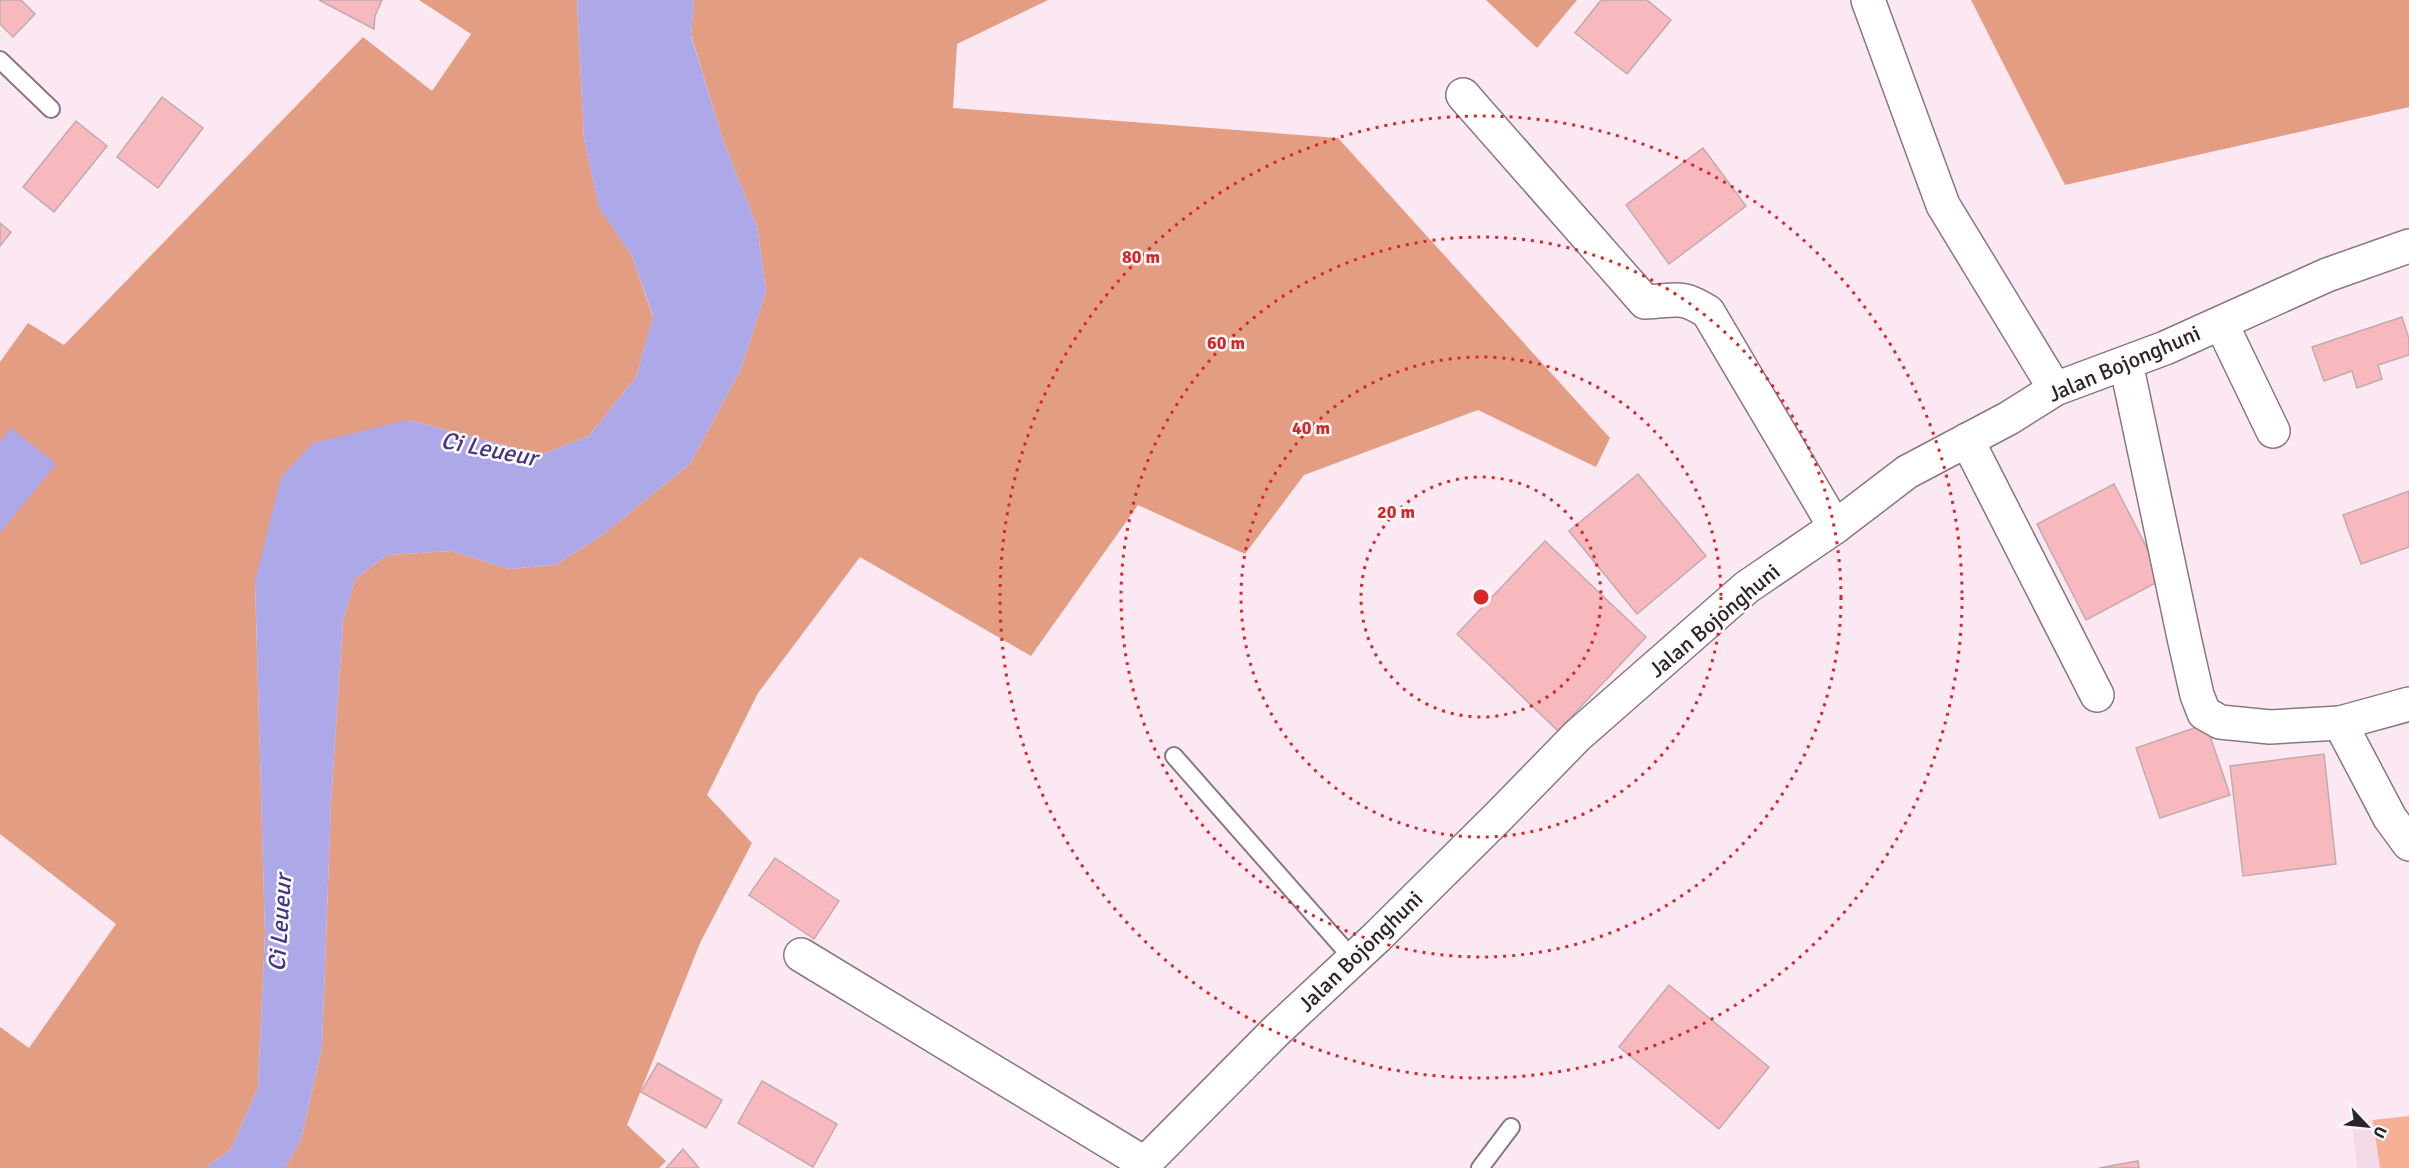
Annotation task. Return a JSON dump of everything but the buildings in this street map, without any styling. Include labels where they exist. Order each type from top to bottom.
[{"type":"street","points":[[1868,0],[1943,205],[2055,389]]},
{"type":"street","points":[[1463,95],[1645,302],[1679,299],[1691,301],[1708,312],[1835,527]]},
{"type":"street","name":"Jalan Bojonghuni","points":[[1145,1166],[1277,1030],[1490,825],[1577,736],[1747,586],[1835,527],[1908,472],[2009,418],[2055,389],[2126,363],[2327,275],[2409,246]]},
{"type":"street","points":[[2221,322],[2273,431]]},
{"type":"street","points":[[2126,363],[2185,642],[2197,695],[2204,713],[2220,722],[2244,726],[2340,723],[2409,704]]},
{"type":"street","points":[[1967,440],[2097,695]]},
{"type":"street","points":[[2340,723],[2390,818],[2409,844]]},
{"type":"street","points":[[801,955],[1145,1166]]},
{"type":"lane","points":[[0,60],[51,109]]},
{"type":"lane","points":[[1174,756],[1353,959]]},
{"type":"lane","points":[[1480,1168],[1511,1127]]},
{"type":"shaded area","points":[[419,0],[577,0],[584,139],[599,207],[632,256],[653,317],[636,377],[589,436],[541,455],[408,420],[255,582],[265,933],[258,1087],[231,1149],[205,1168],[0,1168],[0,1027],[29,1048],[116,924],[0,834],[0,362],[28,323],[64,345],[363,37],[432,91],[471,34]]},
{"type":"shaded area","points":[[694,0],[1048,0],[957,44],[953,108],[1338,138],[1610,438],[1596,467],[1478,410],[1304,475],[1245,554],[1138,505],[1031,656],[860,557],[758,693],[707,795],[752,843],[700,943],[627,1125],[666,1161],[659,1168],[285,1168],[301,1140],[322,1047],[331,803],[343,621],[355,579],[387,555],[451,551],[509,569],[555,565],[601,536],[690,464],[741,369],[766,291],[757,226],[723,140],[691,35]]},
{"type":"shaded area","points":[[1486,0],[1577,0],[1537,48]]},
{"type":"shaded area","points":[[1971,0],[2409,0],[2409,107],[2065,185]]},
{"type":"shaded area","points":[[2409,1116],[2409,1168],[2357,1168],[2352,1122]]},
{"type":"shaded area","points":[[2409,1116],[2409,1168],[2380,1168],[2373,1120]]},
{"type":"water","name":"Ci Leueur","points":[[577,0],[694,0],[691,36],[723,140],[757,226],[766,291],[741,369],[690,464],[601,536],[555,565],[509,569],[451,551],[387,555],[355,579],[343,621],[331,803],[322,1047],[301,1140],[285,1168],[205,1168],[231,1149],[258,1087],[265,933],[255,582],[281,477],[313,443],[408,420],[541,455],[589,436],[636,377],[653,316],[632,256],[599,208],[584,139]]},
{"type":"water","points":[[11,428],[56,464],[0,533],[0,442]]}]
